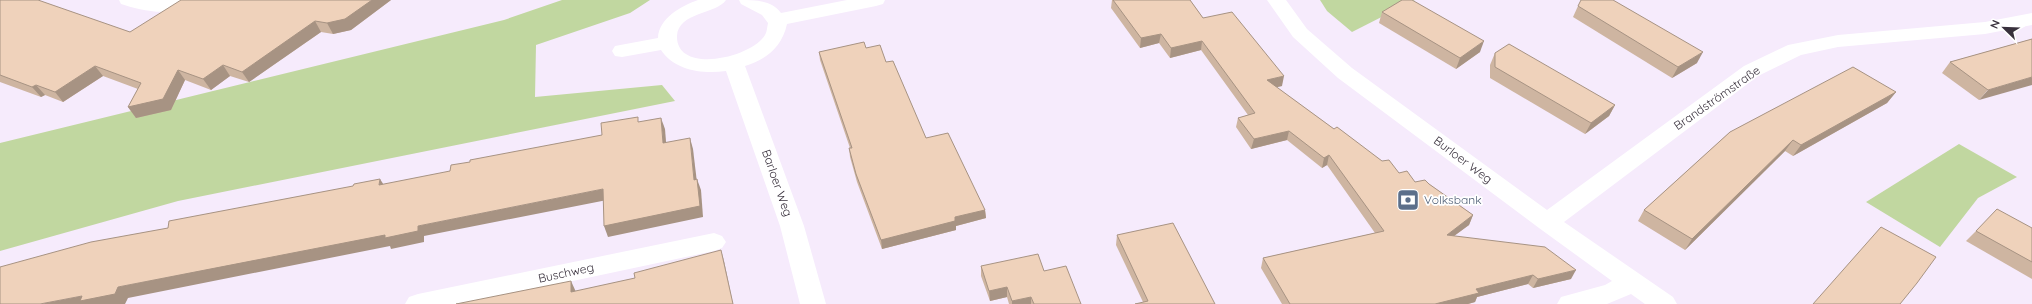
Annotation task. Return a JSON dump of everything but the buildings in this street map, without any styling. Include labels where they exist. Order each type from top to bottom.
[{"type":"street","points":[[128,0],[143,5],[160,6],[181,0]]},
{"type":"street","points":[[717,0],[699,5],[686,12],[675,21],[669,31],[668,42],[672,52],[683,60],[698,65],[716,67],[734,64],[750,58],[764,50],[773,40],[777,30],[776,20],[771,11],[761,4],[748,0]]},
{"type":"street","points":[[776,20],[876,0]]},
{"type":"street","name":"Burloer Weg","points":[[1276,0],[1300,33],[1344,73],[1547,222],[1664,304]]},
{"type":"street","name":"Brandströmstraße","points":[[1547,222],[1751,71],[1795,50],[1838,41],[1985,28],[2032,19]]},
{"type":"street","points":[[622,51],[668,42]]},
{"type":"street","name":"Barloer Weg","points":[[734,64],[792,226],[813,304]]},
{"type":"street","name":"Buschweg","points":[[418,304],[714,242]]},
{"type":"street","points":[[1570,304],[1611,293],[1632,282]]},
{"type":"green space","points":[[562,0],[650,0],[630,13],[536,45],[535,97],[662,85],[675,101],[178,201],[0,251],[0,143],[504,20]]},
{"type":"green space","points":[[1320,0],[1415,0],[1352,32],[1327,11]]},
{"type":"green space","points":[[1959,144],[2017,177],[1978,198],[1940,247],[1866,202]]},
{"type":"place","name":"Volksbank","points":[[1408,200]]}]
